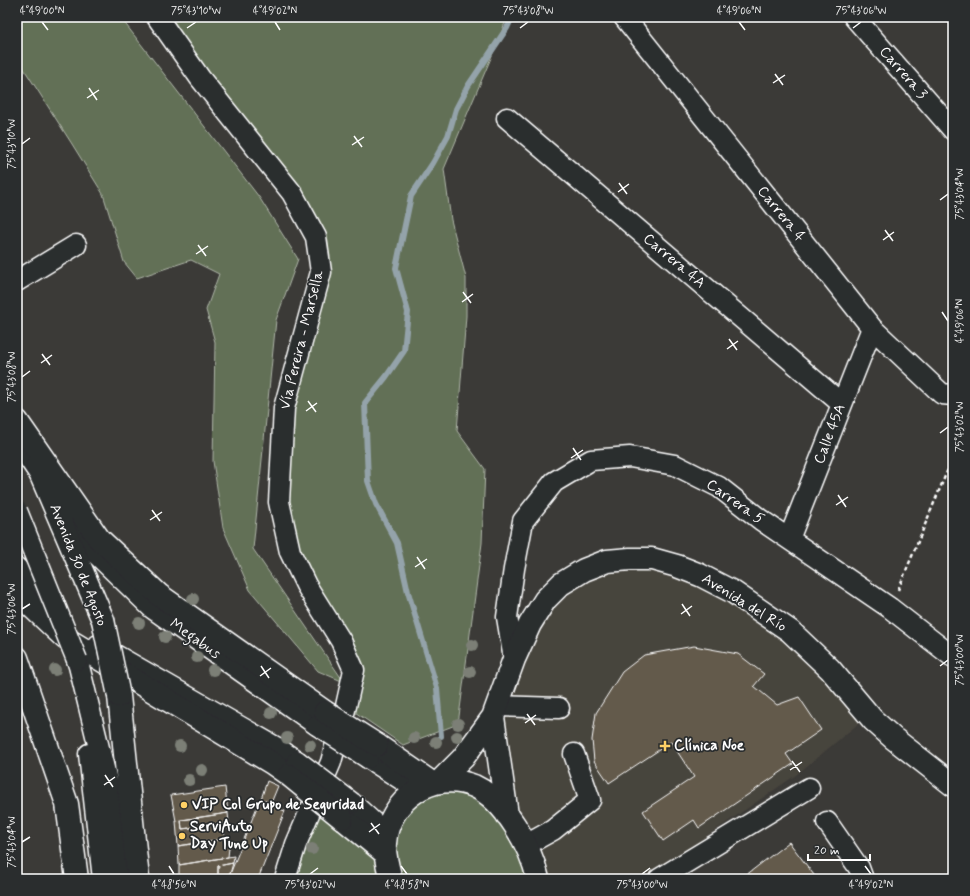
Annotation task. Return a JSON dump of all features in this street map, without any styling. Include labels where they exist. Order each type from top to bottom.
[{"type":"main road","name":"Avenida 30 de Agosto","points":[[17,423],[103,620],[119,696],[138,879]]},
{"type":"main road","points":[[17,423],[99,539],[159,595],[321,718],[372,751],[430,785],[451,781],[474,786],[487,794],[498,803],[519,832],[536,869],[538,879]]},
{"type":"main road","name":"Avenida del Río","points":[[386,843],[391,820],[398,808],[407,798],[430,785],[463,758],[495,711],[514,659],[530,624],[545,600],[561,584],[584,570],[607,561],[630,558],[652,559],[677,566],[700,575],[733,592],[790,631],[830,669],[874,720],[892,738],[953,785]]},
{"type":"main road","points":[[17,588],[30,605],[65,638],[272,763],[293,768],[386,843],[388,870],[391,879]]},
{"type":"main road","points":[[17,658],[67,804],[77,879]]},
{"type":"main road","name":"Avenida del Río","points":[[495,711],[507,815]]},
{"type":"street","name":"Vía Pereira - Marsella","points":[[157,17],[200,78],[292,193],[316,237],[321,272],[284,408],[279,502],[290,552],[306,585],[341,641],[354,670],[331,762],[296,844],[285,879]]},
{"type":"street","name":"Carrera 4","points":[[624,17],[872,328],[942,394],[953,395]]},
{"type":"street","name":"Carrera 3","points":[[854,17],[953,130]]},
{"type":"street","name":"Carrera 4A","points":[[507,118],[842,404]]},
{"type":"street","points":[[17,281],[76,245]]},
{"type":"street","name":"Calle 45A","points":[[789,539],[872,328]]},
{"type":"street","name":"Megabus","points":[[17,441],[89,547],[152,608],[321,718]]},
{"type":"street","name":"Carrera 5","points":[[514,659],[507,617],[523,521],[554,482],[591,460],[630,457],[676,465],[719,487],[761,520],[890,608],[953,656]]},
{"type":"street","points":[[17,510],[78,663],[110,793],[121,879]]},
{"type":"street","points":[[17,568],[36,596],[71,630],[279,749],[293,768]]},
{"type":"street","points":[[78,663],[95,797],[103,879]]},
{"type":"street","points":[[495,711],[559,708]]},
{"type":"street","points":[[526,845],[553,830],[590,800],[574,754]]},
{"type":"street","points":[[659,879],[809,788]]},
{"type":"street","points":[[827,822],[859,868],[863,879]]},
{"type":"path","points":[[890,608],[953,457]]},
{"type":"shaded area","name":"Clínica Noe","points":[[630,559],[733,592],[869,715],[796,775],[678,856],[641,879],[538,879],[519,832],[497,706],[545,600]]},
{"type":"green space","points":[[17,17],[120,17],[259,197],[298,259],[276,320],[253,549],[344,682],[318,671],[250,590],[223,528],[213,461],[215,342],[206,310],[219,274],[191,260],[137,278],[124,262],[103,194],[17,58]]},
{"type":"green space","points":[[164,17],[507,17],[444,169],[451,220],[466,278],[466,316],[457,431],[485,469],[482,543],[458,724],[403,745],[346,706],[341,641],[296,563],[280,487],[284,408],[321,272],[291,193]]},
{"type":"green space","points":[[418,790],[487,794],[538,879],[287,879],[318,805],[385,853]]},
{"type":"building","points":[[694,646],[738,654],[764,674],[754,686],[777,705],[799,697],[821,730],[786,754],[793,764],[699,828],[694,820],[663,841],[643,811],[694,777],[671,742],[609,783],[594,761],[592,740],[596,713],[622,672],[644,655]]},
{"type":"building","points":[[267,781],[278,786],[271,803],[261,799]]},
{"type":"building","points":[[225,787],[228,813],[176,821],[171,795]]},
{"type":"building","points":[[259,802],[285,811],[258,879],[228,879]]},
{"type":"building","points":[[228,813],[229,823],[182,829],[181,820]]},
{"type":"building","points":[[181,820],[182,829],[229,823],[229,829],[224,829],[225,839],[178,846],[176,821]]},
{"type":"building","points":[[230,838],[228,857],[179,865],[178,846]]},
{"type":"building","points":[[789,842],[817,879],[741,879],[785,845]]},
{"type":"building","points":[[234,856],[233,863],[218,866],[218,876],[230,874],[228,879],[179,879],[179,865]]},
{"type":"building","points":[[233,863],[230,874],[218,876],[218,866]]},
{"type":"waterway","points":[[441,736],[437,688],[408,592],[397,543],[376,504],[368,481],[365,403],[386,377],[404,351],[408,312],[396,268],[411,196],[433,163],[448,136],[456,109],[468,86],[507,28],[512,17]]},
{"type":"place","name":"Clínica Noe","points":[[665,746]]},
{"type":"place","name":"VIP Col Grupo de Seguridad","points":[[184,805]]},
{"type":"place","name":"ServiAuto Day Tune Up","points":[[182,836]]}]
